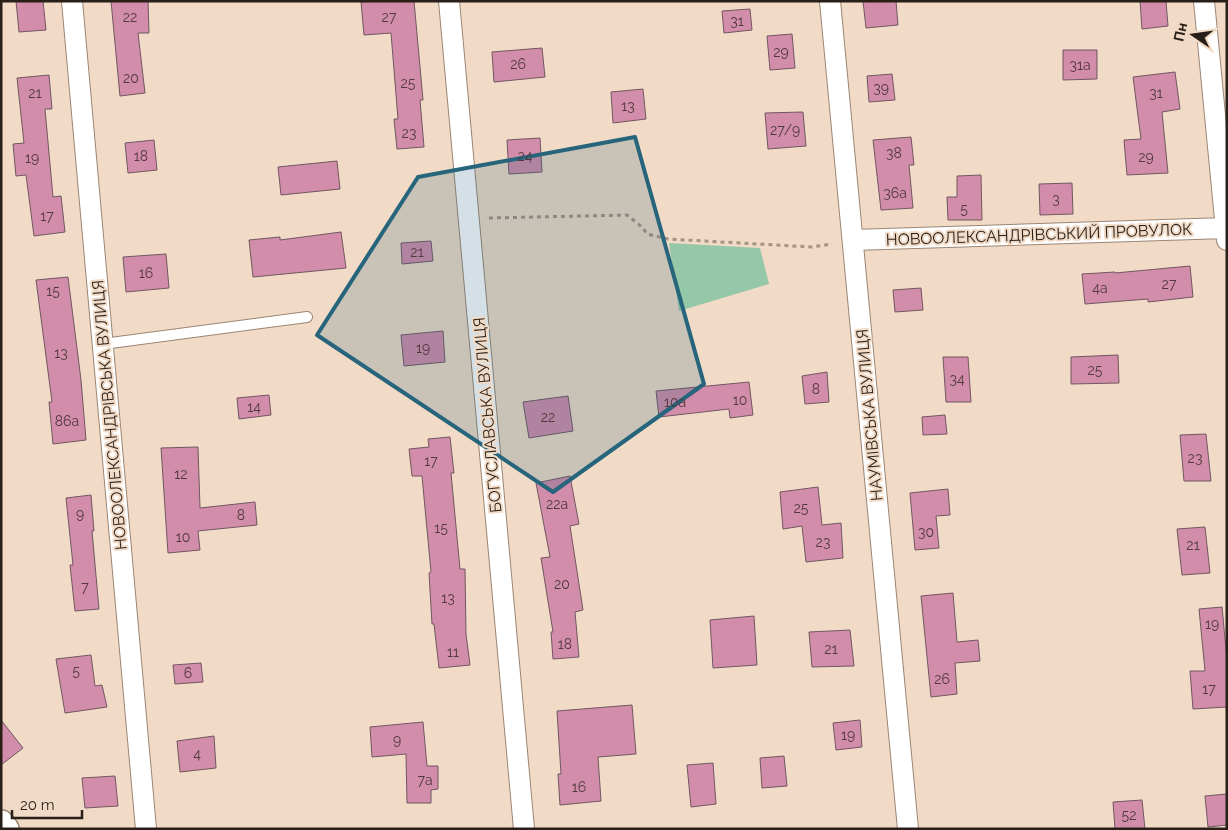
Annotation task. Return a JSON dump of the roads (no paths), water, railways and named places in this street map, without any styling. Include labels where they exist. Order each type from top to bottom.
[{"type":"street","name":"НОВООЛЕКСАНДРІВСЬКА ВУЛИЦЯ","points":[[72,1],[146,829]]},
{"type":"street","name":"БОГУСЛАВСЬКА ВУЛИЦЯ","points":[[449,1],[524,829]]},
{"type":"street","name":"НАУМІВСЬКА ВУЛИЦЯ","points":[[830,1],[908,829]]},
{"type":"street","points":[[1204,1],[1226,234]]},
{"type":"street","name":"НОВООЛЕКСАНДРІВСЬКИЙ ПРОВУЛОК","points":[[853,242],[1226,234]]},
{"type":"street","points":[[1,823],[6,829]]},
{"type":"lane","points":[[103,344],[307,316]]}]
